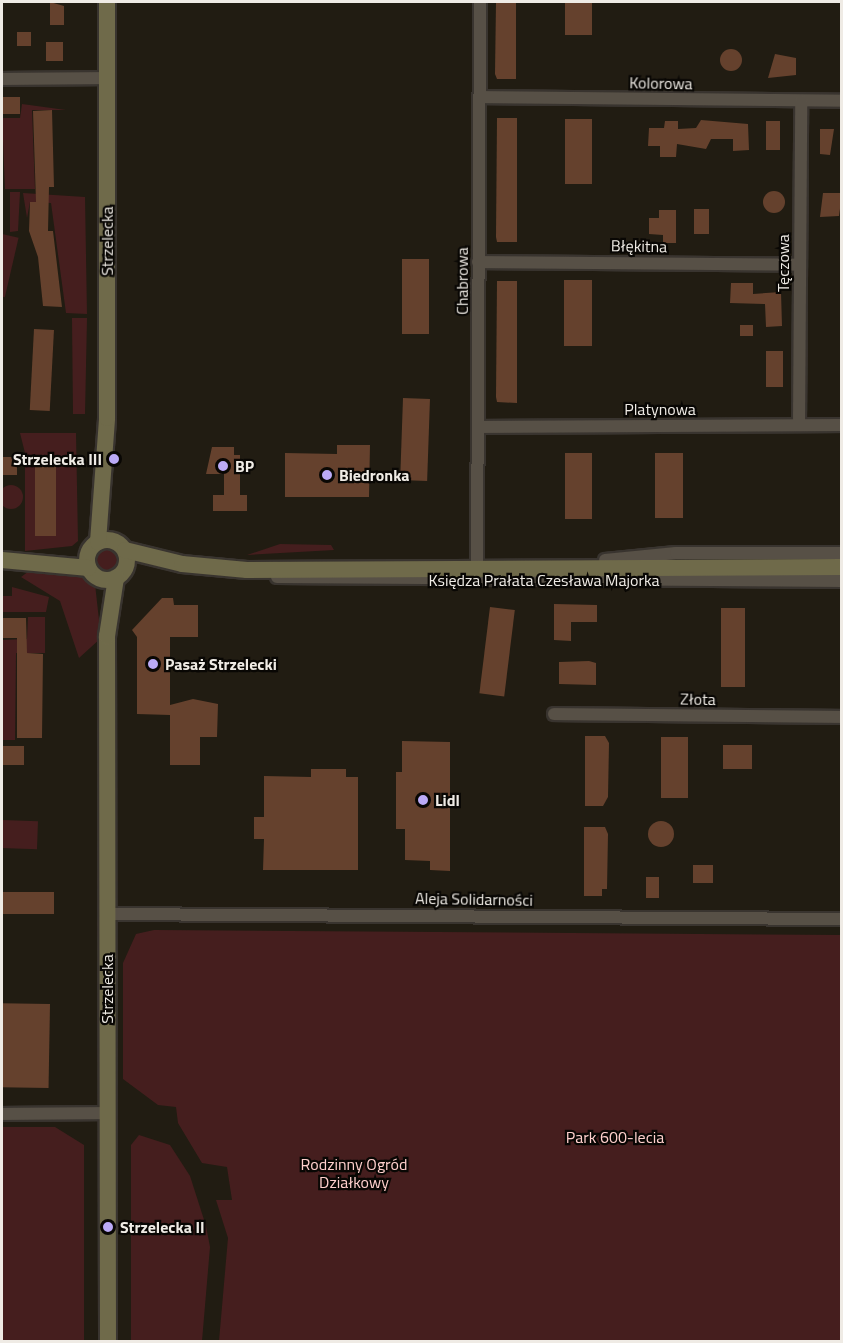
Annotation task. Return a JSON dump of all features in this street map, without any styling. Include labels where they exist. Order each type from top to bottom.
[{"type":"street","name":"Strzelecka","points":[[107,2],[106,481],[94,546],[94,573],[107,636]]},
{"type":"street","name":"Chabrowa","points":[[477,561],[480,2]]},
{"type":"street","points":[[2,79],[107,78]]},
{"type":"street","name":"Kolorowa","points":[[479,98],[842,101]]},
{"type":"street","name":"Tęczowa","points":[[799,425],[801,101]]},
{"type":"street","name":"Błękitna","points":[[478,262],[800,265]]},
{"type":"street","name":"Platynowa","points":[[478,427],[842,425]]},
{"type":"street","name":"Strzelecka","points":[[106,481],[121,546],[119,575],[107,636],[108,1341]]},
{"type":"street","name":"Księdza Prałata Czesława Majorka","points":[[34,560],[94,546],[121,546],[182,564],[324,580],[842,580]]},
{"type":"street","name":"Księdza Prałata Czesława Majorka","points":[[605,561],[676,553],[842,553]]},
{"type":"street","points":[[2,560],[34,560]]},
{"type":"street","name":"Księdza Prałata Czesława Majorka","points":[[34,560],[94,573],[119,575],[182,564]]},
{"type":"street","name":"Księdza Prałata Czesława Majorka","points":[[247,570],[291,561],[605,561],[842,567]]},
{"type":"street","name":"Księdza Prałata Czesława Majorka","points":[[247,570],[738,572],[804,567]]},
{"type":"street","name":"Złota","points":[[554,714],[842,717]]},
{"type":"street","name":"Aleja Solidarności","points":[[106,915],[842,919]]},
{"type":"street","points":[[2,1114],[107,1113]]},
{"type":"green space","points":[[22,104],[66,110],[32,110],[35,189],[5,189],[2,118],[20,118]]},
{"type":"green space","points":[[10,192],[20,192],[18,231],[10,232]]},
{"type":"green space","points":[[23,193],[85,197],[87,314],[66,313],[51,203],[30,202],[27,218]]},
{"type":"green space","points":[[2,234],[19,238],[5,297],[2,297]]},
{"type":"green space","points":[[72,318],[87,318],[85,414],[73,414]]},
{"type":"green space","points":[[20,433],[76,433],[78,541],[72,546],[25,551],[25,453]]},
{"type":"green space","points":[[11,485],[20,488],[23,497],[20,506],[11,509],[2,506],[-1,497],[2,488]]},
{"type":"green space","points":[[280,544],[331,545],[334,550],[247,555]]},
{"type":"green space","points":[[103,548],[111,548],[118,555],[118,563],[111,570],[103,570],[96,563],[96,555]]},
{"type":"green space","points":[[33,568],[88,574],[95,584],[101,638],[79,658],[60,601],[21,577]]},
{"type":"green space","points":[[12,587],[49,597],[46,612],[2,612],[2,596],[12,596]]},
{"type":"green space","points":[[28,617],[45,617],[45,653],[16,653],[15,740],[2,740],[2,640],[27,639]]},
{"type":"green space","points":[[2,820],[38,821],[37,849],[2,848]]},
{"type":"green space","name":"Park 600-lecia","points":[[154,930],[841,935],[841,1341],[219,1341],[228,1238],[216,1200],[232,1200],[227,1167],[202,1163],[178,1123],[176,1107],[158,1105],[123,1079],[123,963],[136,934]]},
{"type":"green space","points":[[2,1127],[55,1127],[84,1145],[84,1341],[2,1341]]},
{"type":"green space","points":[[139,1135],[170,1145],[190,1176],[206,1226],[210,1247],[202,1341],[131,1341],[131,1145]]},
{"type":"building","points":[[50,2],[64,6],[64,25],[50,25]]},
{"type":"building","points":[[496,2],[516,2],[516,79],[497,79],[495,74]]},
{"type":"building","points":[[565,2],[592,2],[592,35],[565,35]]},
{"type":"building","points":[[17,32],[31,32],[31,46],[17,46]]},
{"type":"building","points":[[46,42],[63,42],[63,61],[46,61]]},
{"type":"building","points":[[731,49],[739,52],[742,60],[739,68],[731,71],[723,68],[720,60],[723,52]]},
{"type":"building","points":[[775,54],[796,58],[796,75],[768,78]]},
{"type":"building","points":[[2,97],[20,97],[20,114],[2,114]]},
{"type":"building","points":[[52,110],[54,187],[49,187],[48,231],[53,231],[62,307],[43,306],[38,257],[29,231],[30,202],[36,202],[33,111]]},
{"type":"building","points":[[497,118],[517,118],[517,242],[497,242],[496,237]]},
{"type":"building","points":[[565,119],[592,119],[592,184],[565,184]]},
{"type":"building","points":[[701,120],[748,124],[749,150],[733,151],[733,139],[711,139],[706,149],[677,144],[676,157],[660,157],[660,146],[648,146],[649,128],[664,128],[665,121],[678,121],[678,129],[696,128]]},
{"type":"building","points":[[766,121],[780,121],[780,150],[766,150]]},
{"type":"building","points":[[820,129],[834,129],[830,155],[820,154]]},
{"type":"building","points":[[770,191],[778,191],[785,198],[785,206],[778,213],[770,213],[763,206],[763,198]]},
{"type":"building","points":[[823,193],[842,193],[839,216],[820,217]]},
{"type":"building","points":[[694,209],[709,209],[709,234],[694,234]]},
{"type":"building","points":[[659,210],[676,210],[676,243],[663,243],[663,235],[649,234],[649,218],[659,218]]},
{"type":"building","points":[[402,259],[429,259],[429,334],[402,334]]},
{"type":"building","points":[[564,280],[592,280],[592,346],[564,346]]},
{"type":"building","points":[[497,281],[517,281],[517,403],[497,402],[496,397]]},
{"type":"building","points":[[731,283],[753,283],[753,294],[781,292],[782,326],[766,327],[765,304],[730,303]]},
{"type":"building","points":[[740,325],[753,325],[753,336],[740,336]]},
{"type":"building","points":[[34,329],[54,330],[50,411],[30,410]]},
{"type":"building","points":[[766,351],[783,351],[783,387],[766,387]]},
{"type":"building","points":[[403,398],[430,399],[427,481],[400,480]]},
{"type":"building","name":"Biedronka","points":[[337,445],[370,445],[369,497],[285,497],[285,453],[337,454]]},
{"type":"building","points":[[212,447],[234,447],[234,455],[240,455],[240,495],[247,495],[247,511],[213,511],[213,495],[224,495],[224,474],[206,474]]},
{"type":"building","points":[[565,453],[592,453],[592,519],[565,519]]},
{"type":"building","points":[[655,453],[683,453],[683,518],[655,518]]},
{"type":"building","points":[[2,457],[17,457],[17,475],[2,475]]},
{"type":"building","points":[[35,465],[56,465],[56,536],[35,536]]},
{"type":"building","name":"Pasaż Strzelecki","points":[[162,598],[173,598],[174,605],[198,605],[198,637],[170,637],[170,705],[193,699],[218,704],[217,737],[200,737],[200,765],[170,765],[170,715],[137,714],[137,637],[132,630]]},
{"type":"building","points":[[554,604],[597,605],[597,622],[571,622],[571,641],[554,640]]},
{"type":"building","points":[[490,607],[515,610],[504,696],[479,693]]},
{"type":"building","points":[[721,608],[745,608],[745,687],[721,687]]},
{"type":"building","points":[[2,618],[26,618],[27,653],[43,654],[42,738],[17,738],[17,638],[2,638]]},
{"type":"building","points":[[589,661],[596,663],[596,685],[559,684],[559,662]]},
{"type":"building","points":[[585,736],[605,736],[609,743],[608,797],[603,806],[585,806]]},
{"type":"building","points":[[661,737],[688,737],[688,798],[661,798]]},
{"type":"building","name":"Lidl","points":[[402,741],[450,742],[450,871],[430,870],[430,861],[405,860],[405,829],[396,829],[396,772],[402,772]]},
{"type":"building","points":[[723,745],[752,745],[752,769],[723,769]]},
{"type":"building","points":[[2,746],[24,746],[24,765],[2,765]]},
{"type":"building","points":[[311,769],[346,769],[346,777],[358,777],[358,870],[263,870],[264,839],[254,839],[254,817],[264,817],[264,776],[311,777]]},
{"type":"building","points":[[661,821],[670,825],[674,834],[670,843],[661,847],[652,843],[648,834],[652,825]]},
{"type":"building","points":[[584,827],[605,827],[608,834],[607,889],[602,889],[602,896],[584,896]]},
{"type":"building","points":[[693,865],[713,865],[713,883],[693,883]]},
{"type":"building","points":[[646,877],[659,877],[659,898],[646,898]]},
{"type":"building","points":[[2,892],[54,892],[54,914],[2,914]]},
{"type":"building","points":[[2,1003],[50,1004],[49,1088],[2,1087]]},
{"type":"place","name":"Strzelecka III","points":[[114,459]]},
{"type":"place","name":"BP","points":[[223,466]]},
{"type":"place","name":"Biedronka","points":[[327,475]]},
{"type":"place","name":"Pasaż Strzelecki","points":[[153,664]]},
{"type":"place","name":"Lidl","points":[[423,800]]},
{"type":"place","name":"Strzelecka II","points":[[108,1227]]},
{"type":"park label","name":"Rodzinny Ogród Działkowy","points":[[354,1173]]}]
